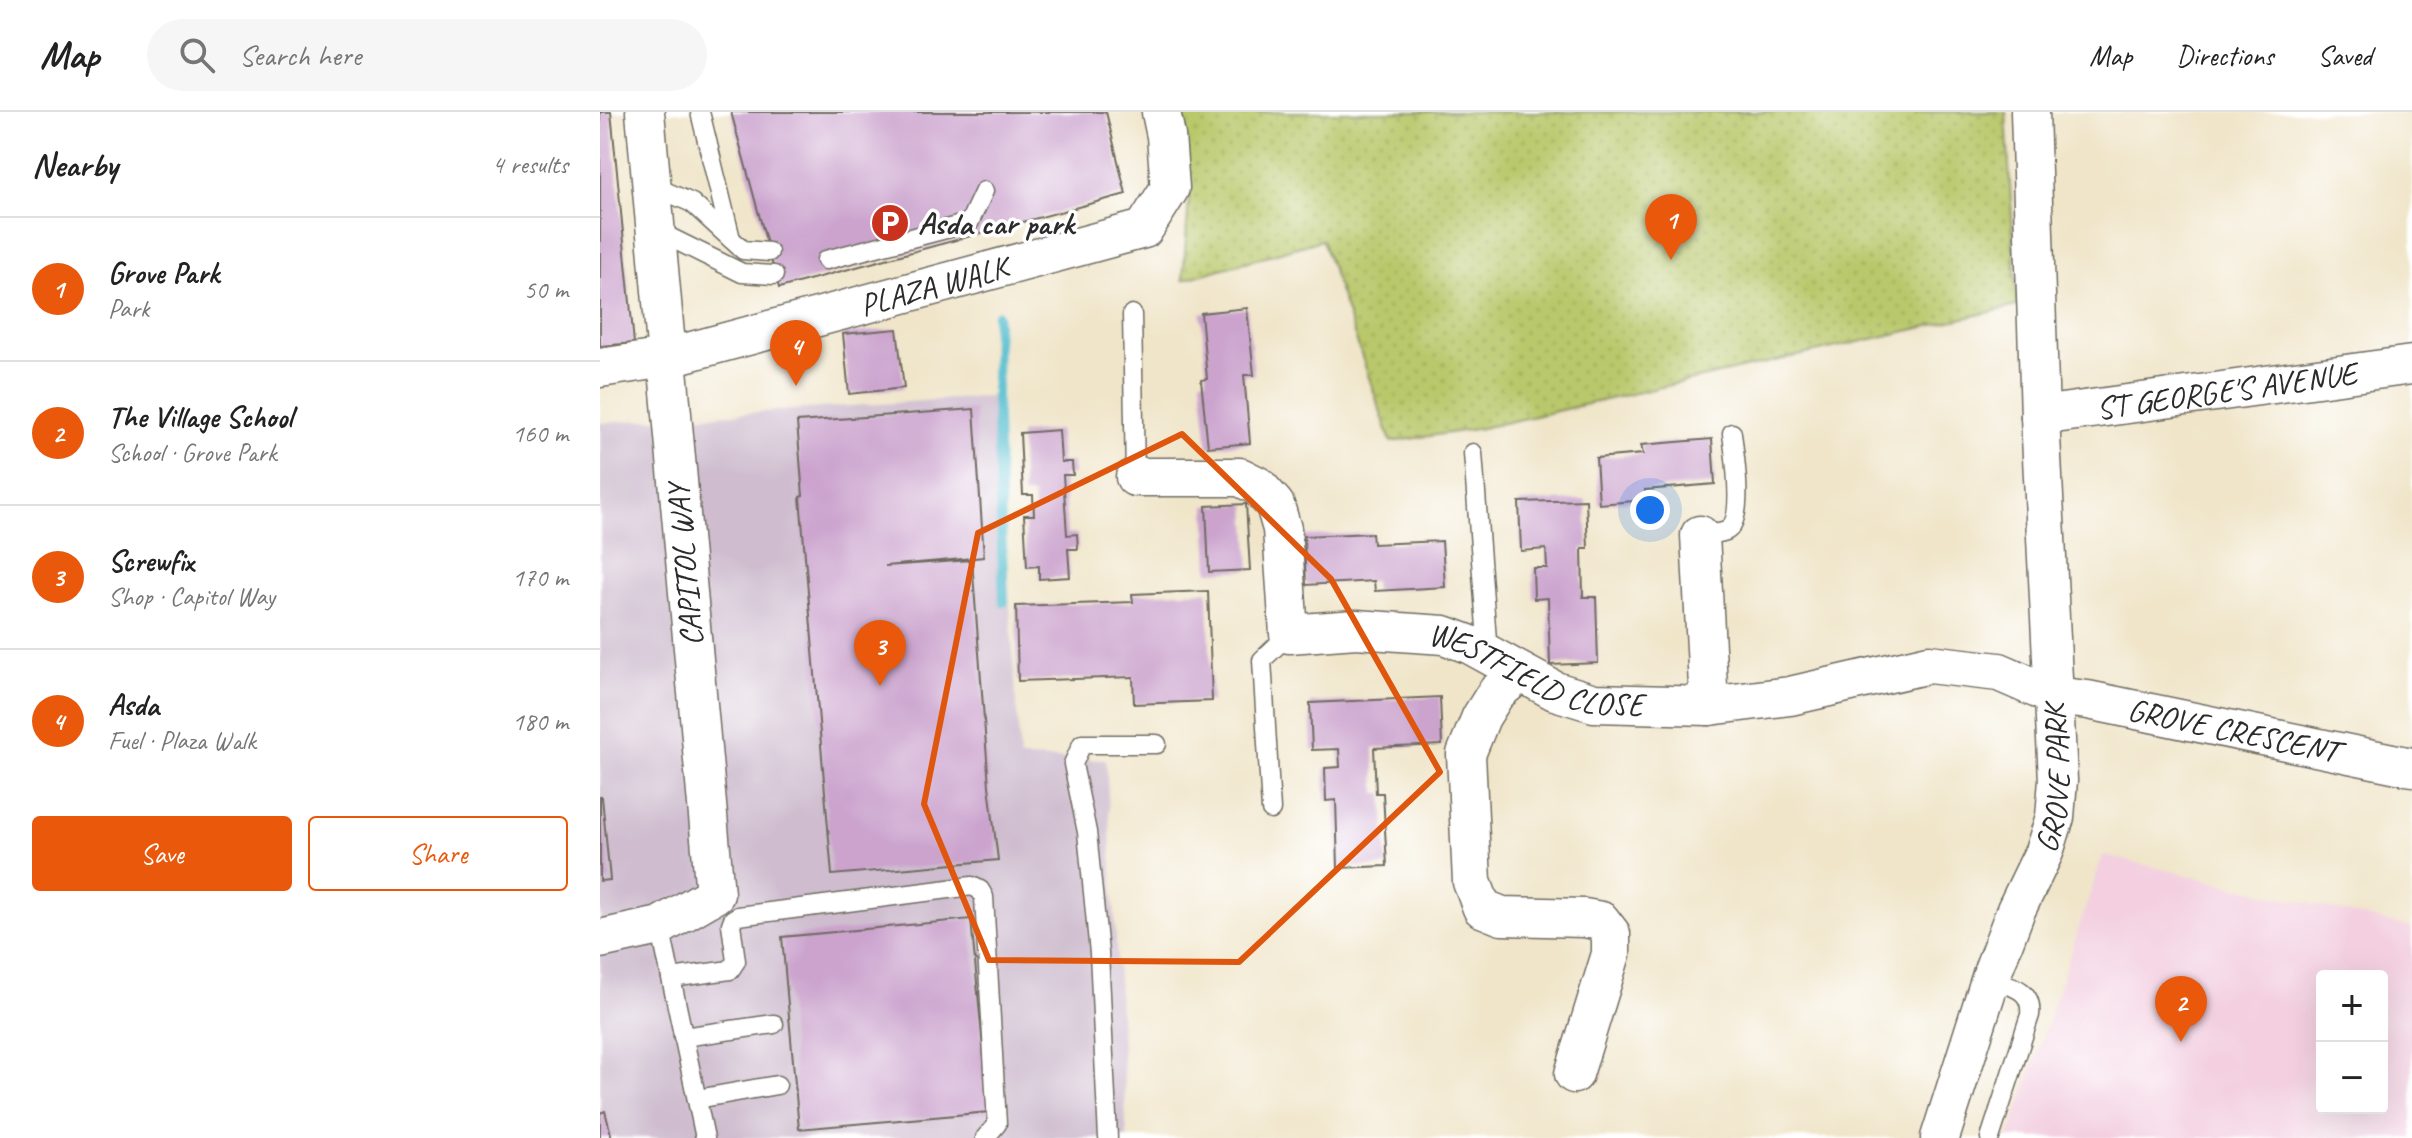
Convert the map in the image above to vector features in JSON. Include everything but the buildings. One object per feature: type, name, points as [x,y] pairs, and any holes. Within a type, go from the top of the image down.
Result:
[{"type":"street","name":"CAPITOL WAY","points":[[600,939],[660,926],[715,894],[645,112]]},
{"type":"street","name":"PLAZA WALK","points":[[600,368],[666,358],[1144,229],[1170,188],[1161,112]]},
{"type":"street","name":"GROVE PARK","points":[[1940,1138],[1990,979],[2016,910],[2044,852],[2055,817],[2058,780],[2040,416],[2030,112]]},
{"type":"street","name":"ST GEORGE'S AVENUE","points":[[2040,416],[2412,365]]},
{"type":"street","points":[[1135,477],[1240,477],[1258,486],[1275,505],[1282,529],[1289,634]]},
{"type":"street","points":[[1700,535],[1709,706]]},
{"type":"street","name":"WESTFIELD CLOSE","points":[[1289,634],[1356,629],[1444,635],[1555,691],[1594,703],[1709,706],[1790,696],[1929,664],[1999,672],[2054,696]]},
{"type":"street","points":[[1504,664],[1496,693],[1481,717],[1466,754],[1472,882],[1482,908],[1502,916],[1584,918],[1601,921],[1611,934],[1611,954],[1574,1074]]},
{"type":"street","name":"GROVE CRESCENT","points":[[2054,696],[2088,700],[2412,767]]},
{"type":"lane","points":[[700,112],[731,239]]},
{"type":"lane","points":[[651,185],[692,203],[743,250],[769,252]]},
{"type":"lane","points":[[826,260],[969,223],[984,191]]},
{"type":"lane","points":[[655,230],[742,273],[774,275]]},
{"type":"lane","points":[[1132,314],[1135,477]]},
{"type":"lane","points":[[1700,535],[1725,531],[1736,516],[1738,499],[1732,433]]},
{"type":"lane","points":[[1473,453],[1504,664]]},
{"type":"lane","points":[[1271,810],[1262,660],[1289,634]]},
{"type":"lane","points":[[1108,1138],[1099,953],[1087,832],[1073,764],[1082,744],[1157,744]]},
{"type":"lane","points":[[671,978],[730,970],[736,961],[731,924],[738,916],[972,886],[977,888],[984,897],[997,1124],[985,1138]]},
{"type":"lane","points":[[660,926],[705,1138]]},
{"type":"lane","points":[[1990,979],[2020,989],[2029,996],[2032,1004],[1990,1138]]},
{"type":"lane","points":[[683,1037],[774,1024]]},
{"type":"lane","points":[[697,1099],[777,1085]]},
{"type":"highlighted area","points":[[1182,434],[1331,579],[1440,772],[1239,962],[989,960],[924,804],[978,533]]},
{"type":"shaded area","points":[[996,396],[1020,758],[1106,760],[1127,1138],[600,1138],[600,423]]},
{"type":"shaded area","points":[[2103,855],[2412,928],[2412,1138],[2009,1138]]},
{"type":"green space","points":[[1180,112],[2006,112],[2017,306],[1482,428],[1391,442],[1322,240],[1183,280],[1189,197]]},
{"type":"waterway","points":[[997,315],[996,395],[1004,602]]},
{"type":"place","name":"Asda car park","points":[[890,223]]},
{"type":"place","name":"Grove Park","points":[[1671,260]]},
{"type":"place","name":"Asda","points":[[796,386]]},
{"type":"place","name":"Screwfix","points":[[880,686]]},
{"type":"place","name":"The Village School","points":[[2181,1042]]}]
